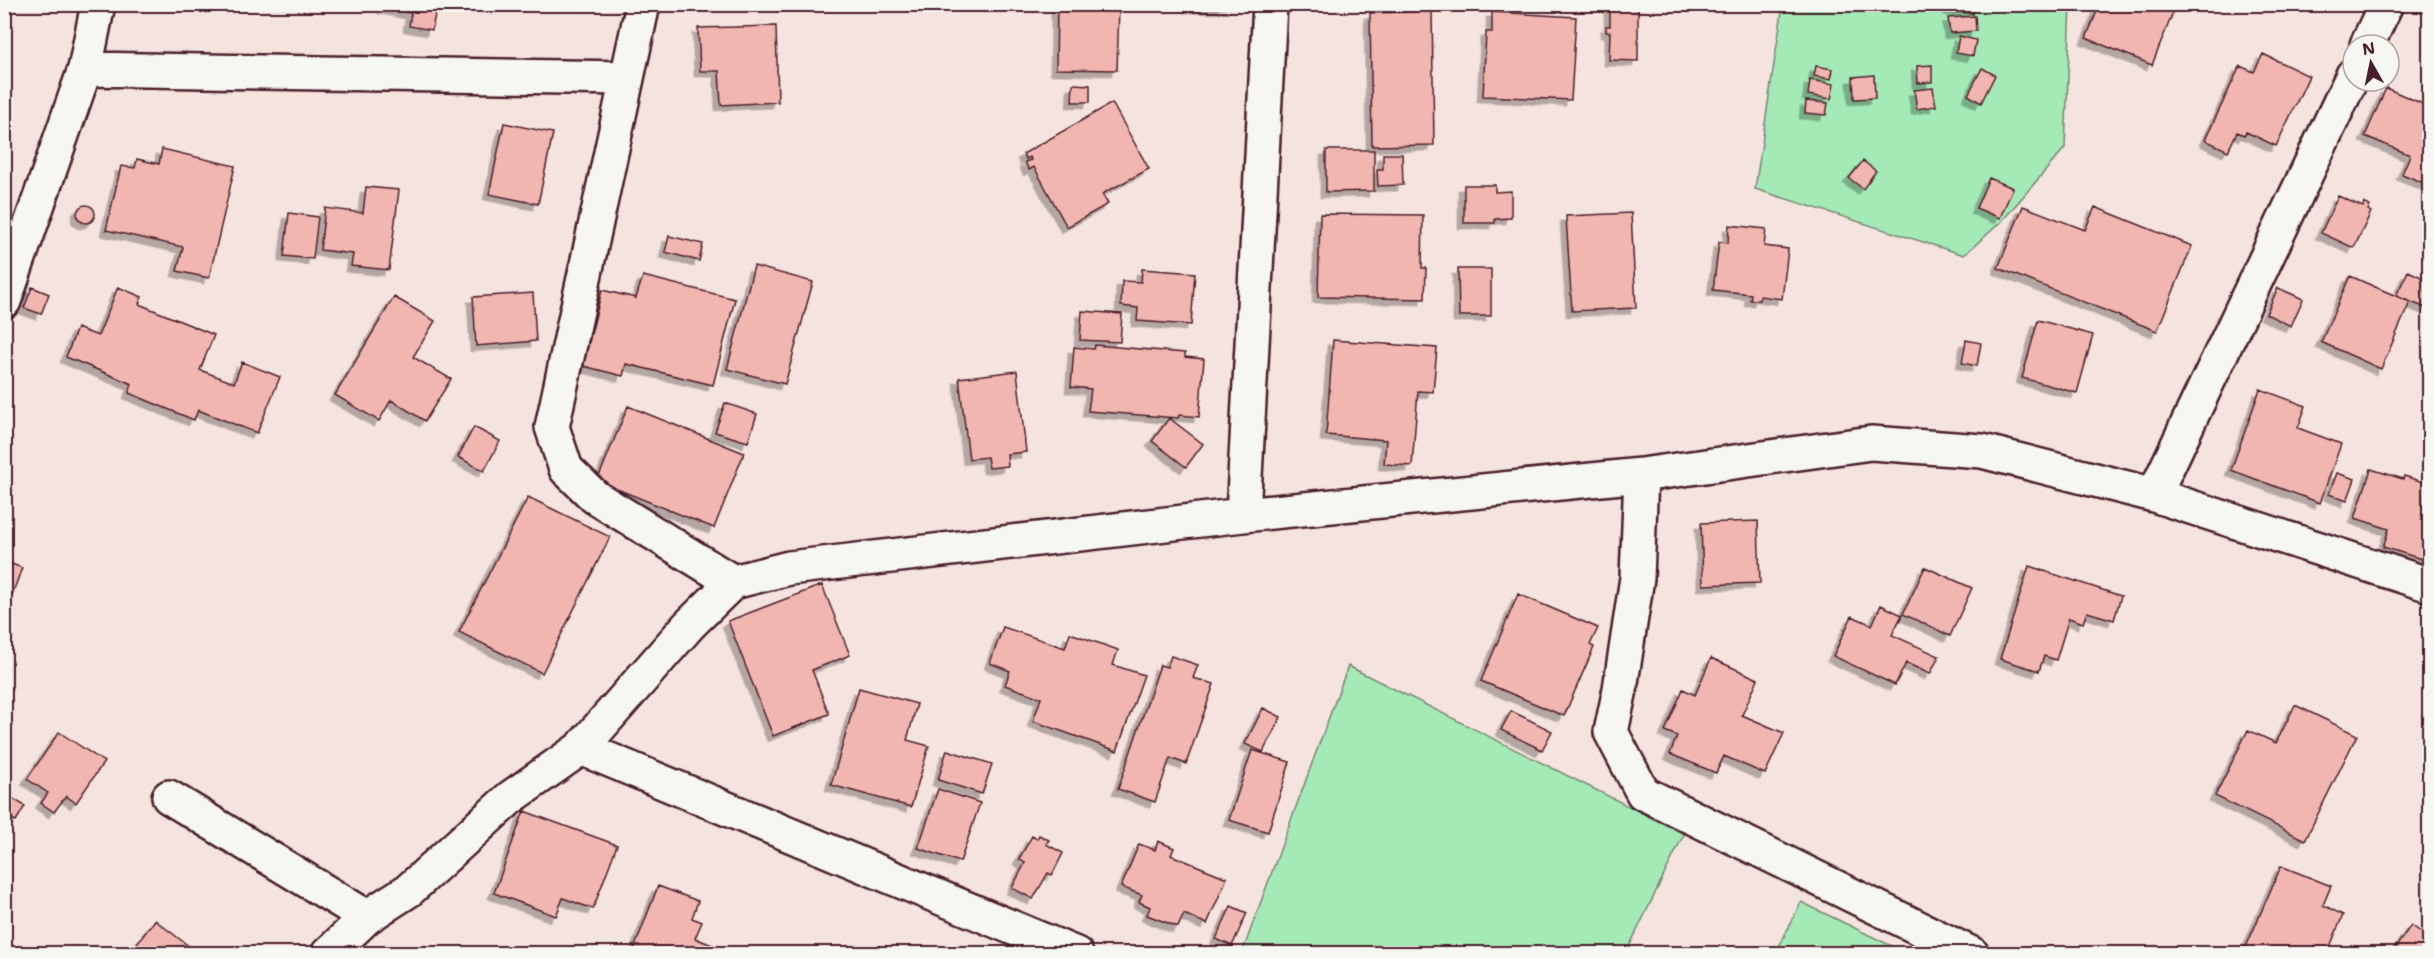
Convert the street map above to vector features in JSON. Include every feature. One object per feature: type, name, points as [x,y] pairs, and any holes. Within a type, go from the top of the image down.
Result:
[{"type":"street","points":[[4,301],[85,69],[98,4]]},
{"type":"street","points":[[643,4],[552,427],[566,469],[595,497],[733,582]]},
{"type":"street","points":[[1243,514],[1270,4]]},
{"type":"street","points":[[2373,33],[2386,4]]},
{"type":"street","points":[[85,69],[627,78]]},
{"type":"street","points":[[2154,495],[2344,93]]},
{"type":"street","points":[[328,954],[367,917],[409,890],[510,798],[581,748],[689,625],[733,582],[789,568],[1243,514],[1641,475],[1871,443],[1982,452],[2154,495],[2430,585]]},
{"type":"street","points":[[1641,475],[1637,578],[1611,732],[1643,793],[1972,954]]},
{"type":"street","points":[[581,748],[1076,954]]},
{"type":"street","points":[[169,797],[367,917]]},
{"type":"green space","points":[[1783,5],[2071,5],[2065,148],[2001,222],[1964,255],[1755,189]]},
{"type":"green space","points":[[1348,666],[1684,834],[1626,953],[1242,953]]},
{"type":"green space","points":[[1801,902],[1900,950],[1898,953],[1776,953]]},
{"type":"building","points":[[385,4],[437,4],[432,30],[409,26],[411,13],[384,8]]},
{"type":"building","points":[[1057,4],[1119,7],[1117,70],[1056,69]]},
{"type":"building","points":[[1190,4],[1224,4],[1224,8],[1190,7]]},
{"type":"building","points":[[1610,4],[1638,4],[1638,61],[1609,60],[1610,32],[1606,32],[1606,26],[1610,26]]},
{"type":"building","points":[[1950,4],[1975,4],[1973,14],[1949,9]]},
{"type":"building","points":[[2100,4],[2161,4],[2174,10],[2152,65],[2086,38]]},
{"type":"building","points":[[1432,11],[1434,145],[1372,146],[1370,13]]},
{"type":"building","points":[[1492,12],[1576,17],[1571,100],[1483,96],[1486,32],[1492,32]]},
{"type":"building","points":[[1975,16],[1976,31],[1950,33],[1948,18]]},
{"type":"building","points":[[776,26],[778,102],[721,105],[719,71],[700,71],[698,28]]},
{"type":"building","points":[[1959,36],[1976,40],[1973,56],[1956,53]]},
{"type":"building","points":[[2263,54],[2309,76],[2276,146],[2246,132],[2244,135],[2237,132],[2228,151],[2205,140],[2240,66],[2254,72]]},
{"type":"building","points":[[1932,65],[1932,82],[1918,83],[1917,66]]},
{"type":"building","points":[[1816,66],[1833,69],[1831,79],[1814,76]]},
{"type":"building","points":[[1982,68],[1995,75],[1981,103],[1968,95]]},
{"type":"building","points":[[1874,75],[1875,98],[1854,99],[1853,77]]},
{"type":"building","points":[[1810,80],[1834,84],[1831,99],[1808,95]]},
{"type":"building","points":[[1073,84],[1090,85],[1090,102],[1072,102]]},
{"type":"building","points":[[1933,88],[1936,106],[1917,109],[1914,90]]},
{"type":"building","points":[[2384,93],[2398,93],[2430,107],[2430,177],[2426,184],[2402,174],[2410,155],[2365,136]]},
{"type":"building","points":[[1806,101],[1828,103],[1826,115],[1805,113]]},
{"type":"building","points":[[1112,103],[1149,169],[1102,194],[1108,204],[1067,227],[1034,167],[1029,170],[1025,162],[1031,160],[1030,157],[1026,159],[1023,154]]},
{"type":"building","points":[[504,123],[553,133],[538,204],[489,194]]},
{"type":"building","points":[[162,149],[235,166],[209,278],[177,271],[183,247],[106,230],[121,166],[135,168],[137,159],[159,164]]},
{"type":"building","points":[[1326,150],[1374,150],[1374,191],[1326,192]]},
{"type":"building","points":[[1383,154],[1402,154],[1403,185],[1378,186],[1377,169],[1383,169]]},
{"type":"building","points":[[1863,161],[1876,171],[1863,189],[1849,178]]},
{"type":"building","points":[[1989,178],[2013,188],[2000,218],[1976,208]]},
{"type":"building","points":[[1464,185],[1495,185],[1495,192],[1511,191],[1511,218],[1495,219],[1495,223],[1464,223]]},
{"type":"building","points":[[366,187],[399,190],[389,270],[351,266],[353,254],[320,250],[325,208],[363,213]]},
{"type":"building","points":[[2338,196],[2363,207],[2364,203],[2370,206],[2368,210],[2371,212],[2354,248],[2321,233]]},
{"type":"building","points":[[86,205],[92,208],[95,214],[92,220],[86,223],[80,220],[77,214],[80,208]]},
{"type":"building","points":[[2023,206],[2085,230],[2095,207],[2192,246],[2157,331],[1998,268]]},
{"type":"building","points":[[289,213],[318,217],[313,259],[284,256]]},
{"type":"building","points":[[1631,213],[1636,308],[1572,311],[1566,216]]},
{"type":"building","points":[[1320,214],[1423,215],[1422,268],[1426,268],[1425,299],[1318,297]]},
{"type":"building","points":[[1729,225],[1766,229],[1764,246],[1788,249],[1782,299],[1760,296],[1759,300],[1750,300],[1751,294],[1713,290],[1719,242],[1728,243]]},
{"type":"building","points":[[669,236],[703,244],[699,261],[665,252]]},
{"type":"building","points":[[754,266],[813,282],[785,384],[727,369]]},
{"type":"building","points":[[1142,269],[1195,273],[1191,325],[1137,321],[1138,308],[1121,306],[1122,281],[1141,282]]},
{"type":"building","points":[[1458,269],[1491,269],[1491,316],[1459,316]]},
{"type":"building","points":[[2408,271],[2430,281],[2430,301],[2426,308],[2396,296]]},
{"type":"building","points":[[643,276],[735,299],[713,385],[626,364],[623,376],[583,366],[602,290],[636,298]]},
{"type":"building","points":[[2350,276],[2410,302],[2381,369],[2321,342]]},
{"type":"building","points":[[32,287],[49,294],[41,314],[24,308]]},
{"type":"building","points":[[118,287],[142,297],[139,304],[214,335],[200,370],[234,383],[242,362],[280,377],[257,433],[198,410],[194,420],[129,393],[132,384],[66,357],[77,328],[98,336]]},
{"type":"building","points":[[2278,288],[2303,299],[2291,326],[2266,314]]},
{"type":"building","points":[[533,293],[536,341],[476,346],[473,297]]},
{"type":"building","points":[[394,297],[435,321],[413,357],[451,379],[425,421],[391,400],[379,421],[335,395]]},
{"type":"building","points":[[1082,311],[1122,314],[1120,342],[1080,340]]},
{"type":"building","points":[[2038,320],[2093,335],[2077,393],[2022,378]]},
{"type":"building","points":[[1333,340],[1437,348],[1433,392],[1418,391],[1412,466],[1384,464],[1386,440],[1326,435]]},
{"type":"building","points":[[1966,340],[1981,343],[1977,366],[1962,363]]},
{"type":"building","points":[[1095,345],[1185,353],[1185,357],[1204,359],[1199,417],[1179,415],[1178,418],[1088,411],[1091,389],[1071,387],[1074,347],[1094,349]]},
{"type":"building","points":[[1017,371],[1026,452],[1007,454],[1008,466],[989,468],[987,457],[969,459],[959,378]]},
{"type":"building","points":[[2260,389],[2306,406],[2298,428],[2341,444],[2320,503],[2231,470]]},
{"type":"building","points":[[725,403],[757,414],[748,442],[715,432]]},
{"type":"building","points":[[628,406],[744,453],[714,528],[597,481]]},
{"type":"building","points":[[1169,418],[1203,444],[1186,467],[1152,441]]},
{"type":"building","points":[[474,427],[500,441],[484,471],[458,457]]},
{"type":"building","points":[[2371,469],[2403,479],[2404,476],[2430,484],[2430,566],[2426,565],[2428,561],[2383,547],[2389,529],[2355,518]]},
{"type":"building","points":[[2337,473],[2355,479],[2347,501],[2329,494]]},
{"type":"building","points":[[528,497],[610,537],[542,673],[459,632]]},
{"type":"building","points":[[1758,521],[1760,583],[1703,585],[1701,523]]},
{"type":"building","points":[[4,561],[22,568],[4,616]]},
{"type":"building","points":[[2029,566],[2121,596],[2114,620],[2087,612],[2083,623],[2069,618],[2056,660],[2044,656],[2039,671],[2000,659]]},
{"type":"building","points":[[1925,567],[1972,588],[1950,636],[1903,614]]},
{"type":"building","points":[[822,585],[850,655],[812,670],[829,714],[773,736],[728,621]]},
{"type":"building","points":[[1518,594],[1598,628],[1590,645],[1594,647],[1564,716],[1481,681]]},
{"type":"building","points":[[1881,605],[1902,615],[1892,635],[1939,656],[1930,674],[1906,663],[1895,685],[1833,656],[1852,616],[1872,625]]},
{"type":"building","points":[[1003,627],[1065,648],[1070,633],[1118,650],[1113,665],[1144,675],[1117,751],[1033,721],[1041,698],[1005,685],[1010,671],[990,663]]},
{"type":"building","points":[[1171,656],[1198,665],[1193,678],[1214,684],[1186,764],[1170,758],[1155,802],[1118,789],[1160,665],[1167,667]]},
{"type":"building","points":[[1711,658],[1758,679],[1742,715],[1784,733],[1765,774],[1724,756],[1716,773],[1670,754],[1677,736],[1665,731],[1683,689],[1695,695]]},
{"type":"building","points":[[859,688],[917,704],[907,740],[929,746],[911,807],[831,785]]},
{"type":"building","points":[[2295,705],[2357,735],[2305,840],[2215,796],[2248,730],[2276,743]]},
{"type":"building","points":[[1263,708],[1281,717],[1263,752],[1245,744]]},
{"type":"building","points":[[1511,711],[1552,731],[1542,750],[1501,730]]},
{"type":"building","points":[[59,732],[104,762],[76,803],[66,796],[54,812],[41,803],[48,793],[27,779]]},
{"type":"building","points":[[947,750],[992,764],[982,794],[938,780]]},
{"type":"building","points":[[1252,750],[1290,762],[1268,832],[1229,820]]},
{"type":"building","points":[[938,789],[980,803],[960,862],[918,848]]},
{"type":"building","points":[[7,795],[25,806],[16,821],[4,815],[4,799]]},
{"type":"building","points":[[524,811],[617,845],[593,909],[563,898],[556,916],[494,893]]},
{"type":"building","points":[[1039,835],[1049,840],[1046,844],[1063,853],[1052,875],[1048,873],[1033,899],[1012,888],[1025,863],[1019,859],[1032,836],[1037,839]]},
{"type":"building","points":[[1158,841],[1174,848],[1171,855],[1227,878],[1207,924],[1184,914],[1178,927],[1147,915],[1150,907],[1139,902],[1142,895],[1121,887],[1139,844],[1155,850]]},
{"type":"building","points":[[2281,866],[2331,886],[2323,905],[2343,915],[2327,954],[2243,954]]},
{"type":"building","points":[[658,886],[698,901],[692,918],[702,922],[695,938],[734,954],[632,954]]},
{"type":"building","points":[[1231,906],[1247,913],[1232,946],[1216,939]]},
{"type":"building","points":[[155,920],[199,954],[129,954]]},
{"type":"building","points":[[2411,925],[2430,939],[2430,954],[2391,954]]}]
